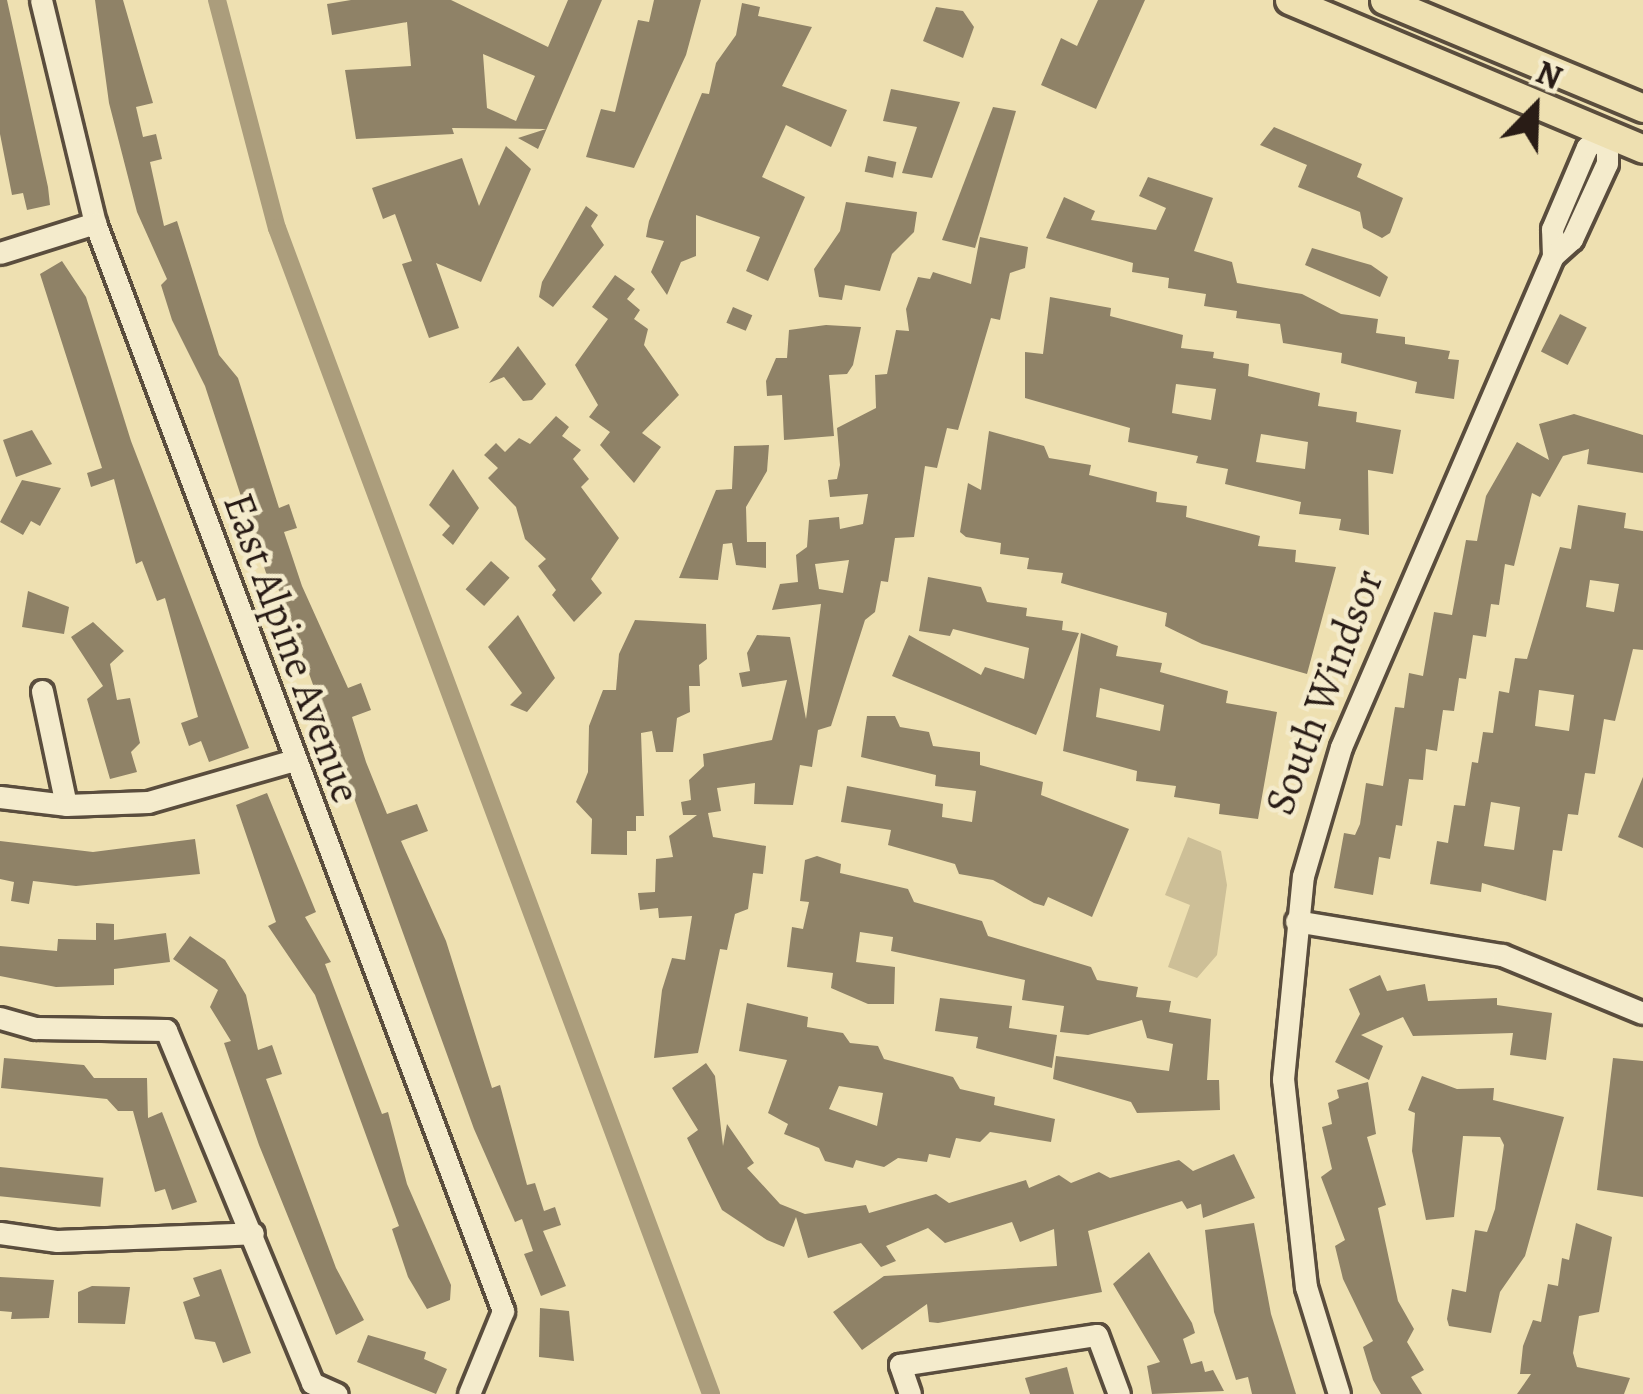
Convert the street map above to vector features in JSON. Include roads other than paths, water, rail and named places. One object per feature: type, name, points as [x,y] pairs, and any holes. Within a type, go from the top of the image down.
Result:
[{"type":"main road","points":[[1289,0],[1643,149]]},
{"type":"main road","points":[[1384,0],[1633,104]]},
{"type":"main road","name":"South Windsor","points":[[1607,134],[1633,104]]},
{"type":"street","name":"East Alpine Avenue","points":[[41,0],[95,223],[291,761],[503,1311],[469,1394]]},
{"type":"street","name":"South Windsor","points":[[1340,1394],[1306,1287],[1291,1187],[1283,1079],[1296,922],[1333,766],[1552,256],[1572,239],[1606,164],[1607,134]]},
{"type":"street","points":[[0,253],[95,223]]},
{"type":"street","points":[[42,691],[65,805]]},
{"type":"street","points":[[0,796],[65,805],[148,802],[291,761]]},
{"type":"street","points":[[1296,922],[1502,955],[1643,1013]]},
{"type":"street","points":[[0,1018],[36,1028],[166,1030],[312,1383],[337,1394]]},
{"type":"street","points":[[0,1233],[57,1241],[253,1233]]},
{"type":"street","points":[[910,1394],[900,1365],[1097,1335],[1119,1394]]},
{"type":"waterway","points":[[217,0],[277,228],[711,1394]]}]
